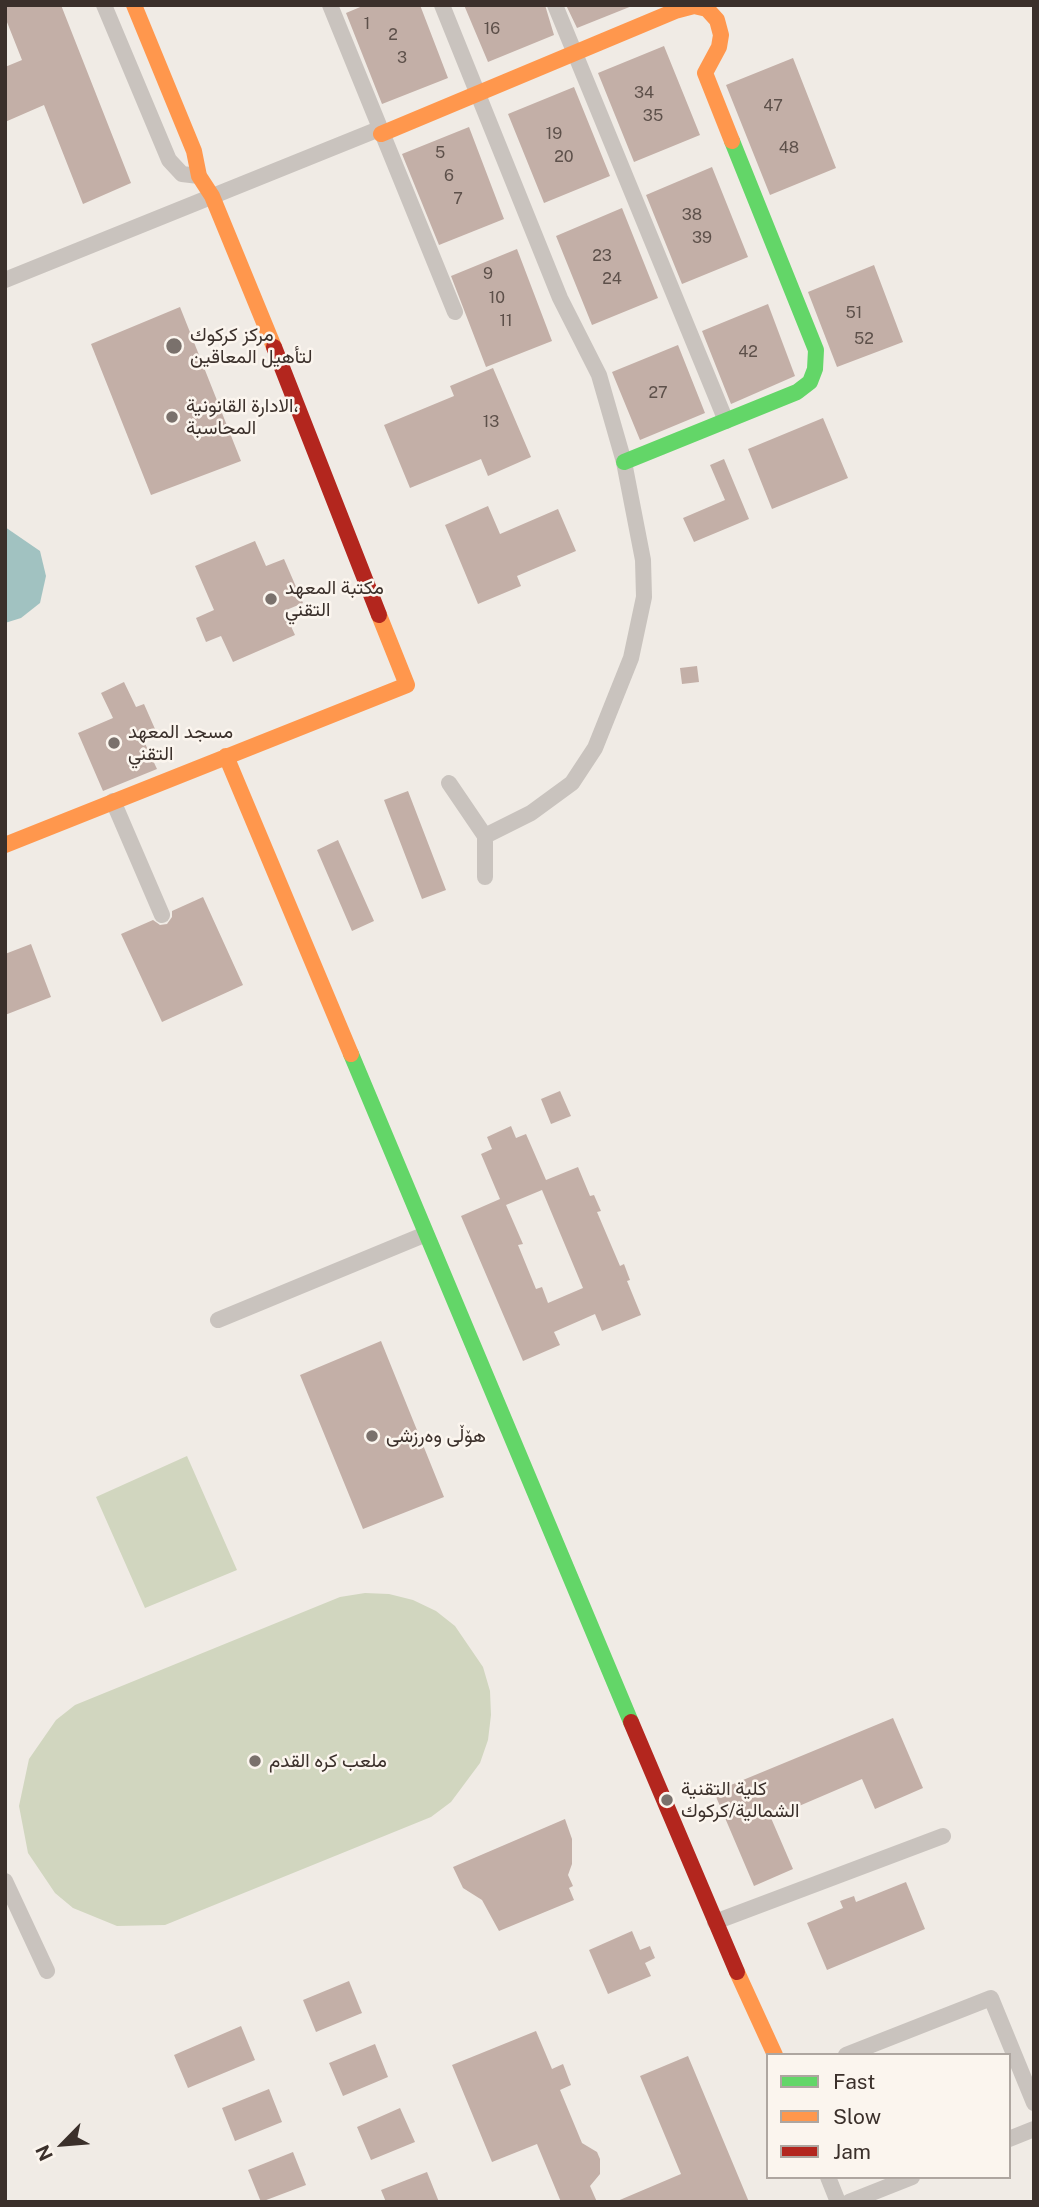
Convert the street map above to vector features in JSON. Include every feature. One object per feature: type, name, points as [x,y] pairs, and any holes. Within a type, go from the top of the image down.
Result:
[{"type":"street","points":[[104,5],[169,160],[182,174],[199,176]]},
{"type":"street","points":[[6,844],[407,685],[212,197],[199,176],[194,151],[134,5]]},
{"type":"street","points":[[330,5],[455,312]]},
{"type":"street","points":[[442,5],[560,298],[598,375],[624,462],[643,560],[644,597],[631,658],[595,748],[572,783],[531,813],[485,836]]},
{"type":"street","points":[[555,5],[726,421]]},
{"type":"street","points":[[5,280],[694,6],[707,9],[717,20],[721,35],[719,47],[705,73],[708,84],[816,350],[815,369],[810,382],[797,392],[624,462]]},
{"type":"street","points":[[226,756],[715,1922],[774,2053]]},
{"type":"street","points":[[449,783],[485,836],[485,877]]},
{"type":"street","points":[[113,802],[162,915]]},
{"type":"street","points":[[218,1320],[426,1234]]},
{"type":"street","points":[[715,1922],[943,1836]]},
{"type":"street","points":[[5,1881],[47,1971]]},
{"type":"street","points":[[851,2053],[991,1998],[1034,2102]]},
{"type":"street","points":[[1011,2138],[1034,2129]]},
{"type":"street","points":[[829,2179],[838,2202]]},
{"type":"street","points":[[849,2202],[907,2179]]},
{"type":"green space","points":[[187,1456],[237,1570],[145,1608],[96,1497]]},
{"type":"green space","name":"ملعب كره القدم","points":[[365,1593],[389,1594],[413,1600],[436,1611],[455,1626],[483,1667],[490,1691],[488,1740],[480,1763],[451,1802],[431,1817],[165,1925],[117,1926],[73,1908],[55,1893],[28,1853],[19,1806],[29,1759],[56,1720],[75,1705],[340,1597]]},
{"type":"water","points":[[5,527],[40,551],[46,576],[40,603],[21,618],[5,623]]},
{"type":"building","points":[[5,5],[61,5],[131,183],[83,204],[44,105],[5,122],[5,67],[22,60],[5,17]]},
{"type":"building","points":[[365,5],[420,5],[448,78],[382,104],[346,13]]},
{"type":"building","points":[[464,5],[545,5],[554,35],[488,62]]},
{"type":"building","points":[[566,5],[632,5],[632,6],[577,28]]},
{"type":"building","points":[[664,46],[700,135],[634,162],[598,73]]},
{"type":"building","points":[[793,58],[836,168],[770,195],[726,85]]},
{"type":"building","points":[[574,87],[610,176],[544,203],[508,114]]},
{"type":"building","points":[[469,127],[504,219],[439,245],[402,154]]},
{"type":"building","points":[[712,167],[748,257],[682,284],[646,195]]},
{"type":"building","points":[[622,208],[658,298],[592,325],[556,236]]},
{"type":"building","points":[[517,249],[552,341],[486,367],[451,276]]},
{"type":"building","points":[[874,265],[903,342],[837,367],[808,292]]},
{"type":"building","points":[[768,304],[795,376],[731,404],[702,331]]},
{"type":"building","name":"الادارة القانونية، المحاسبة","points":[[180,307],[241,461],[151,495],[91,344]]},
{"type":"building","points":[[678,345],[705,413],[640,440],[612,372]]},
{"type":"building","points":[[493,368],[531,457],[488,476],[481,459],[410,488],[384,425],[454,396],[450,386]]},
{"type":"building","points":[[823,418],[848,478],[772,509],[748,449]]},
{"type":"building","points":[[724,459],[749,519],[694,542],[683,518],[725,500],[710,465]]},
{"type":"building","points":[[488,506],[500,534],[558,509],[576,551],[517,576],[521,586],[478,604],[445,525]]},
{"type":"building","name":"مكتبة المعهد التقني","points":[[255,541],[266,566],[284,559],[303,603],[284,611],[295,635],[233,662],[221,636],[206,642],[196,618],[214,610],[195,566]]},
{"type":"building","points":[[697,666],[699,682],[682,684],[680,668]]},
{"type":"building","name":"مسجد المعهد التقني","points":[[124,682],[136,707],[144,704],[155,729],[141,735],[157,769],[103,791],[78,733],[113,718],[101,693]]},
{"type":"building","points":[[408,791],[446,890],[422,899],[384,800]]},
{"type":"building","points":[[338,840],[374,921],[352,931],[317,850]]},
{"type":"building","points":[[203,897],[243,985],[162,1022],[121,934],[153,920],[160,925],[167,924],[172,917],[172,911]]},
{"type":"building","points":[[31,944],[51,997],[5,1015],[5,954]]},
{"type":"building","points":[[560,1091],[571,1116],[551,1124],[541,1099]]},
{"type":"building","points":[[511,1126],[516,1138],[526,1134],[546,1180],[578,1167],[590,1196],[594,1195],[601,1211],[597,1212],[620,1266],[624,1264],[630,1280],[627,1281],[641,1315],[602,1331],[595,1314],[554,1332],[560,1345],[523,1361],[461,1216],[500,1199],[481,1154],[492,1149],[487,1137]],"holes":[[[542,1190],[583,1288],[548,1303],[542,1287],[536,1289],[518,1245],[523,1244],[506,1205]]]},
{"type":"building","name":"هۆڵی وەرزشی","points":[[381,1341],[444,1497],[363,1529],[300,1375]]},
{"type":"building","points":[[893,1718],[923,1788],[875,1809],[862,1779],[771,1818],[793,1869],[754,1886],[714,1792]]},
{"type":"building","points":[[565,1819],[572,1839],[572,1864],[568,1875],[573,1886],[569,1888],[574,1900],[499,1931],[482,1900],[463,1888],[453,1867]]},
{"type":"building","points":[[906,1882],[925,1929],[827,1970],[807,1923],[843,1908],[840,1901],[854,1896],[856,1902]]},
{"type":"building","points":[[632,1931],[640,1950],[650,1946],[655,1958],[645,1963],[651,1976],[608,1994],[589,1950]]},
{"type":"building","points":[[349,1981],[362,2013],[316,2032],[303,2000]]},
{"type":"building","points":[[241,2026],[255,2060],[188,2088],[174,2055]]},
{"type":"building","points":[[536,2031],[552,2069],[563,2064],[571,2085],[560,2090],[582,2143],[597,2152],[600,2159],[600,2174],[590,2186],[597,2202],[561,2202],[537,2144],[492,2162],[452,2065]]},
{"type":"building","points":[[375,2044],[388,2077],[343,2096],[329,2063]]},
{"type":"building","points":[[688,2056],[749,2202],[615,2202],[681,2174],[640,2076]]},
{"type":"building","points":[[269,2089],[282,2122],[235,2141],[222,2108]]},
{"type":"building","points":[[400,2108],[415,2142],[371,2160],[357,2127]]},
{"type":"building","points":[[293,2152],[306,2185],[261,2202],[248,2170]]},
{"type":"building","points":[[427,2172],[439,2202],[386,2202],[381,2190]]},
{"type":"traffic: fast","points":[[624,462],[797,392],[810,382],[815,369],[816,350],[732,141]]},
{"type":"traffic: fast","points":[[351,1054],[631,1722]]},
{"type":"traffic: slow","points":[[134,5],[194,151],[199,176],[212,196],[274,347]]},
{"type":"traffic: slow","points":[[381,134],[675,11],[694,6],[707,9],[717,20],[721,35],[719,47],[705,73],[732,141]]},
{"type":"traffic: slow","points":[[5,845],[407,685],[379,615]]},
{"type":"traffic: slow","points":[[226,756],[351,1054]]},
{"type":"traffic: slow","points":[[737,1972],[774,2053]]},
{"type":"traffic: jam","points":[[274,347],[379,615]]},
{"type":"traffic: jam","points":[[631,1722],[737,1972]]},
{"type":"place","name":"مركز كركوك لتأهيل المعاقين","points":[[174,346]]},
{"type":"place","name":"الادارة القانونية، المحاسبة","points":[[172,417]]},
{"type":"place","name":"مكتبة المعهد التقني","points":[[271,599]]},
{"type":"place","name":"مسجد المعهد التقني","points":[[114,743]]},
{"type":"place","name":"هۆڵی وەرزشی","points":[[372,1436]]},
{"type":"place","name":"ملعب كره القدم","points":[[255,1761]]},
{"type":"place","name":"كلية التقنية الشمالية/كركوك","points":[[667,1800]]}]
